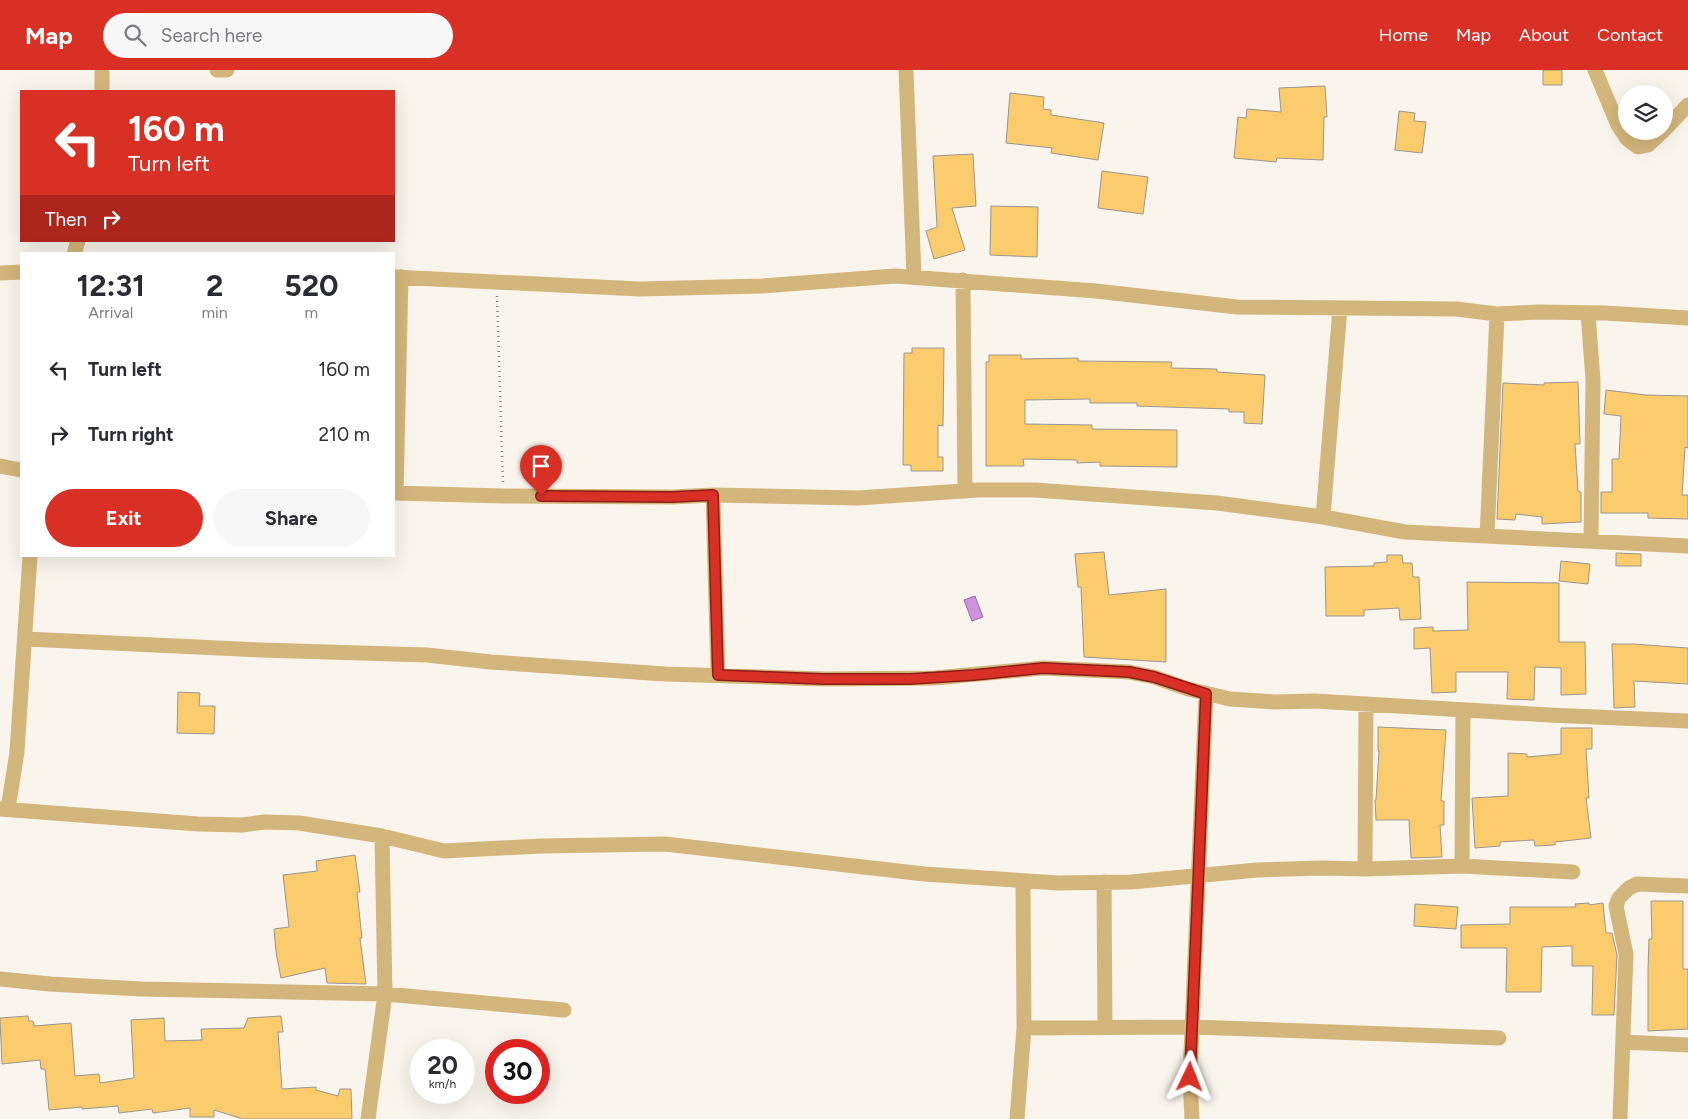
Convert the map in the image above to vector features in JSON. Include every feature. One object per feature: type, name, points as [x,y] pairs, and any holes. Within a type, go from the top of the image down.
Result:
[{"type":"street","points":[[102,70],[102,90]]},
{"type":"street","points":[[217,70],[227,70]]},
{"type":"street","points":[[906,70],[914,276]]},
{"type":"street","points":[[1595,70],[1618,125]]},
{"type":"street","points":[[1673,121],[1688,105]]},
{"type":"street","points":[[1628,140],[1638,147],[1648,145],[1653,140]]},
{"type":"street","points":[[0,273],[20,272]]},
{"type":"street","points":[[1688,318],[1588,313],[1539,312],[1497,314],[1456,309],[1237,307],[1096,291],[914,276],[744,287],[640,289],[397,277],[395,493],[503,496],[672,497],[713,495],[857,498],[964,491],[1036,490],[1149,497],[1217,504],[1324,517],[1405,532],[1688,546]]},
{"type":"street","points":[[963,280],[964,491]]},
{"type":"street","points":[[1324,517],[1340,308]]},
{"type":"street","points":[[1588,313],[1593,380],[1590,541]]},
{"type":"street","points":[[1487,536],[1497,314]]},
{"type":"street","points":[[0,466],[20,470]]},
{"type":"street","points":[[713,495],[718,675]]},
{"type":"street","points":[[30,557],[17,752],[4,809],[198,824],[299,823],[382,836],[444,851],[541,846],[664,844],[924,874],[1058,883],[1131,882],[1197,874],[1313,868],[1365,870],[1462,866],[1573,872]]},
{"type":"street","points":[[26,639],[261,650],[427,655],[490,662],[665,674],[824,679],[910,679],[1043,668],[1129,672],[1154,677],[1206,694],[1230,699],[1275,702],[1315,701],[1688,721]]},
{"type":"street","points":[[1192,1119],[1190,1077],[1206,694]]},
{"type":"street","points":[[1365,870],[1366,704]]},
{"type":"street","points":[[1462,866],[1463,710]]},
{"type":"street","points":[[368,1119],[385,994],[382,836]]},
{"type":"street","points":[[1018,1119],[1024,1028],[1023,880]]},
{"type":"street","points":[[1104,882],[1105,1028]]},
{"type":"street","points":[[1620,1119],[1626,954],[1616,906],[1619,898],[1629,888],[1637,884],[1688,886]]},
{"type":"street","points":[[0,979],[141,989],[385,994],[564,1010]]},
{"type":"street","points":[[1024,1028],[1192,1027],[1499,1038]]},
{"type":"street","points":[[1623,1042],[1688,1045]]},
{"type":"path","points":[[497,282],[503,496]]},
{"type":"shaded area","points":[[975,596],[983,617],[972,621],[964,600]]},
{"type":"building","points":[[1543,70],[1562,70],[1562,85],[1543,85]]},
{"type":"building","points":[[1325,86],[1327,117],[1324,117],[1323,160],[1277,158],[1276,162],[1234,158],[1238,117],[1246,118],[1247,109],[1281,112],[1279,88]]},
{"type":"building","points":[[1010,93],[1044,97],[1043,109],[1051,110],[1051,115],[1104,123],[1098,160],[1051,153],[1052,148],[1006,143]]},
{"type":"building","points":[[1399,111],[1415,113],[1414,121],[1426,122],[1422,153],[1395,150]]},
{"type":"building","points":[[973,154],[976,206],[952,208],[965,250],[934,259],[926,231],[937,227],[933,156]]},
{"type":"building","points":[[1102,171],[1148,177],[1143,214],[1098,208]]},
{"type":"building","points":[[991,206],[1038,207],[1037,257],[990,255]]},
{"type":"building","points":[[912,348],[944,348],[943,426],[938,425],[938,457],[943,457],[943,471],[911,471],[911,465],[903,465],[904,353],[912,353]]},
{"type":"building","points":[[989,355],[1021,355],[1021,359],[1078,358],[1078,361],[1172,362],[1171,368],[1217,369],[1217,372],[1265,375],[1262,424],[1244,423],[1244,412],[1229,412],[1229,409],[1137,406],[1137,403],[1090,403],[1090,399],[1025,400],[1025,424],[1092,425],[1092,429],[1177,430],[1177,467],[1100,466],[1100,462],[1077,463],[1077,460],[1023,459],[1024,466],[986,466],[986,362],[989,362]]},
{"type":"building","points":[[1578,382],[1580,444],[1575,444],[1578,491],[1581,492],[1581,522],[1542,524],[1542,517],[1516,514],[1515,520],[1497,519],[1503,383],[1544,385],[1544,383]]},
{"type":"building","points":[[1606,390],[1646,395],[1688,396],[1688,448],[1685,447],[1682,495],[1688,495],[1688,519],[1648,518],[1648,513],[1601,513],[1601,492],[1612,492],[1612,459],[1619,459],[1621,416],[1604,414]]},
{"type":"building","points":[[1104,552],[1109,595],[1166,589],[1166,662],[1084,657],[1081,587],[1078,587],[1075,554]]},
{"type":"building","points":[[1616,553],[1641,554],[1641,566],[1616,566]]},
{"type":"building","points":[[1387,555],[1402,555],[1403,563],[1412,563],[1413,577],[1419,577],[1421,619],[1400,620],[1399,608],[1364,610],[1364,616],[1326,616],[1325,567],[1374,566],[1374,563],[1387,562]]},
{"type":"building","points":[[1561,561],[1590,564],[1588,584],[1559,581]]},
{"type":"building","points":[[1467,582],[1559,583],[1559,642],[1585,642],[1586,694],[1561,695],[1561,668],[1535,667],[1534,700],[1507,699],[1508,672],[1456,672],[1456,692],[1432,693],[1430,648],[1414,649],[1414,628],[1433,627],[1433,631],[1468,630]]},
{"type":"building","points":[[1612,644],[1688,648],[1688,684],[1634,681],[1635,707],[1614,708]]},
{"type":"building","points":[[178,692],[200,693],[199,706],[215,706],[214,734],[177,733]]},
{"type":"building","points":[[1378,727],[1446,730],[1441,801],[1444,801],[1444,825],[1440,825],[1442,857],[1411,858],[1409,820],[1376,820],[1375,800],[1379,751]]},
{"type":"building","points":[[1561,728],[1592,728],[1592,749],[1586,749],[1589,798],[1586,798],[1591,838],[1555,842],[1555,845],[1535,846],[1534,840],[1500,842],[1500,846],[1475,848],[1472,798],[1508,796],[1508,753],[1527,754],[1527,757],[1561,754]]},
{"type":"building","points":[[355,855],[360,892],[357,892],[362,938],[360,938],[366,984],[327,983],[325,968],[281,978],[274,929],[289,927],[283,875],[317,871],[316,861]]},
{"type":"building","points":[[1651,901],[1683,901],[1683,969],[1688,969],[1688,1029],[1648,1031],[1649,939],[1652,939]]},
{"type":"building","points":[[1589,903],[1589,905],[1603,903],[1606,933],[1612,933],[1617,955],[1614,1015],[1592,1015],[1593,966],[1572,966],[1572,946],[1542,947],[1541,992],[1506,992],[1507,948],[1461,948],[1461,925],[1510,924],[1510,907],[1576,907],[1575,904]]},
{"type":"building","points":[[1415,904],[1458,907],[1456,929],[1414,926]]},
{"type":"building","points":[[28,1016],[29,1021],[33,1021],[34,1026],[71,1023],[75,1076],[99,1074],[100,1083],[134,1078],[131,1020],[164,1018],[165,1041],[202,1040],[201,1029],[244,1028],[248,1018],[281,1016],[283,1032],[278,1032],[282,1089],[316,1087],[316,1090],[338,1096],[340,1089],[351,1089],[352,1119],[243,1119],[214,1110],[214,1117],[190,1117],[190,1108],[153,1113],[152,1109],[119,1113],[118,1106],[49,1110],[45,1069],[41,1069],[40,1060],[2,1064],[0,1018]]},
{"type":"route","points":[[541,496],[672,497],[713,495],[718,675],[824,679],[910,679],[1043,668],[1129,672],[1154,677],[1206,694],[1190,1077]]}]
